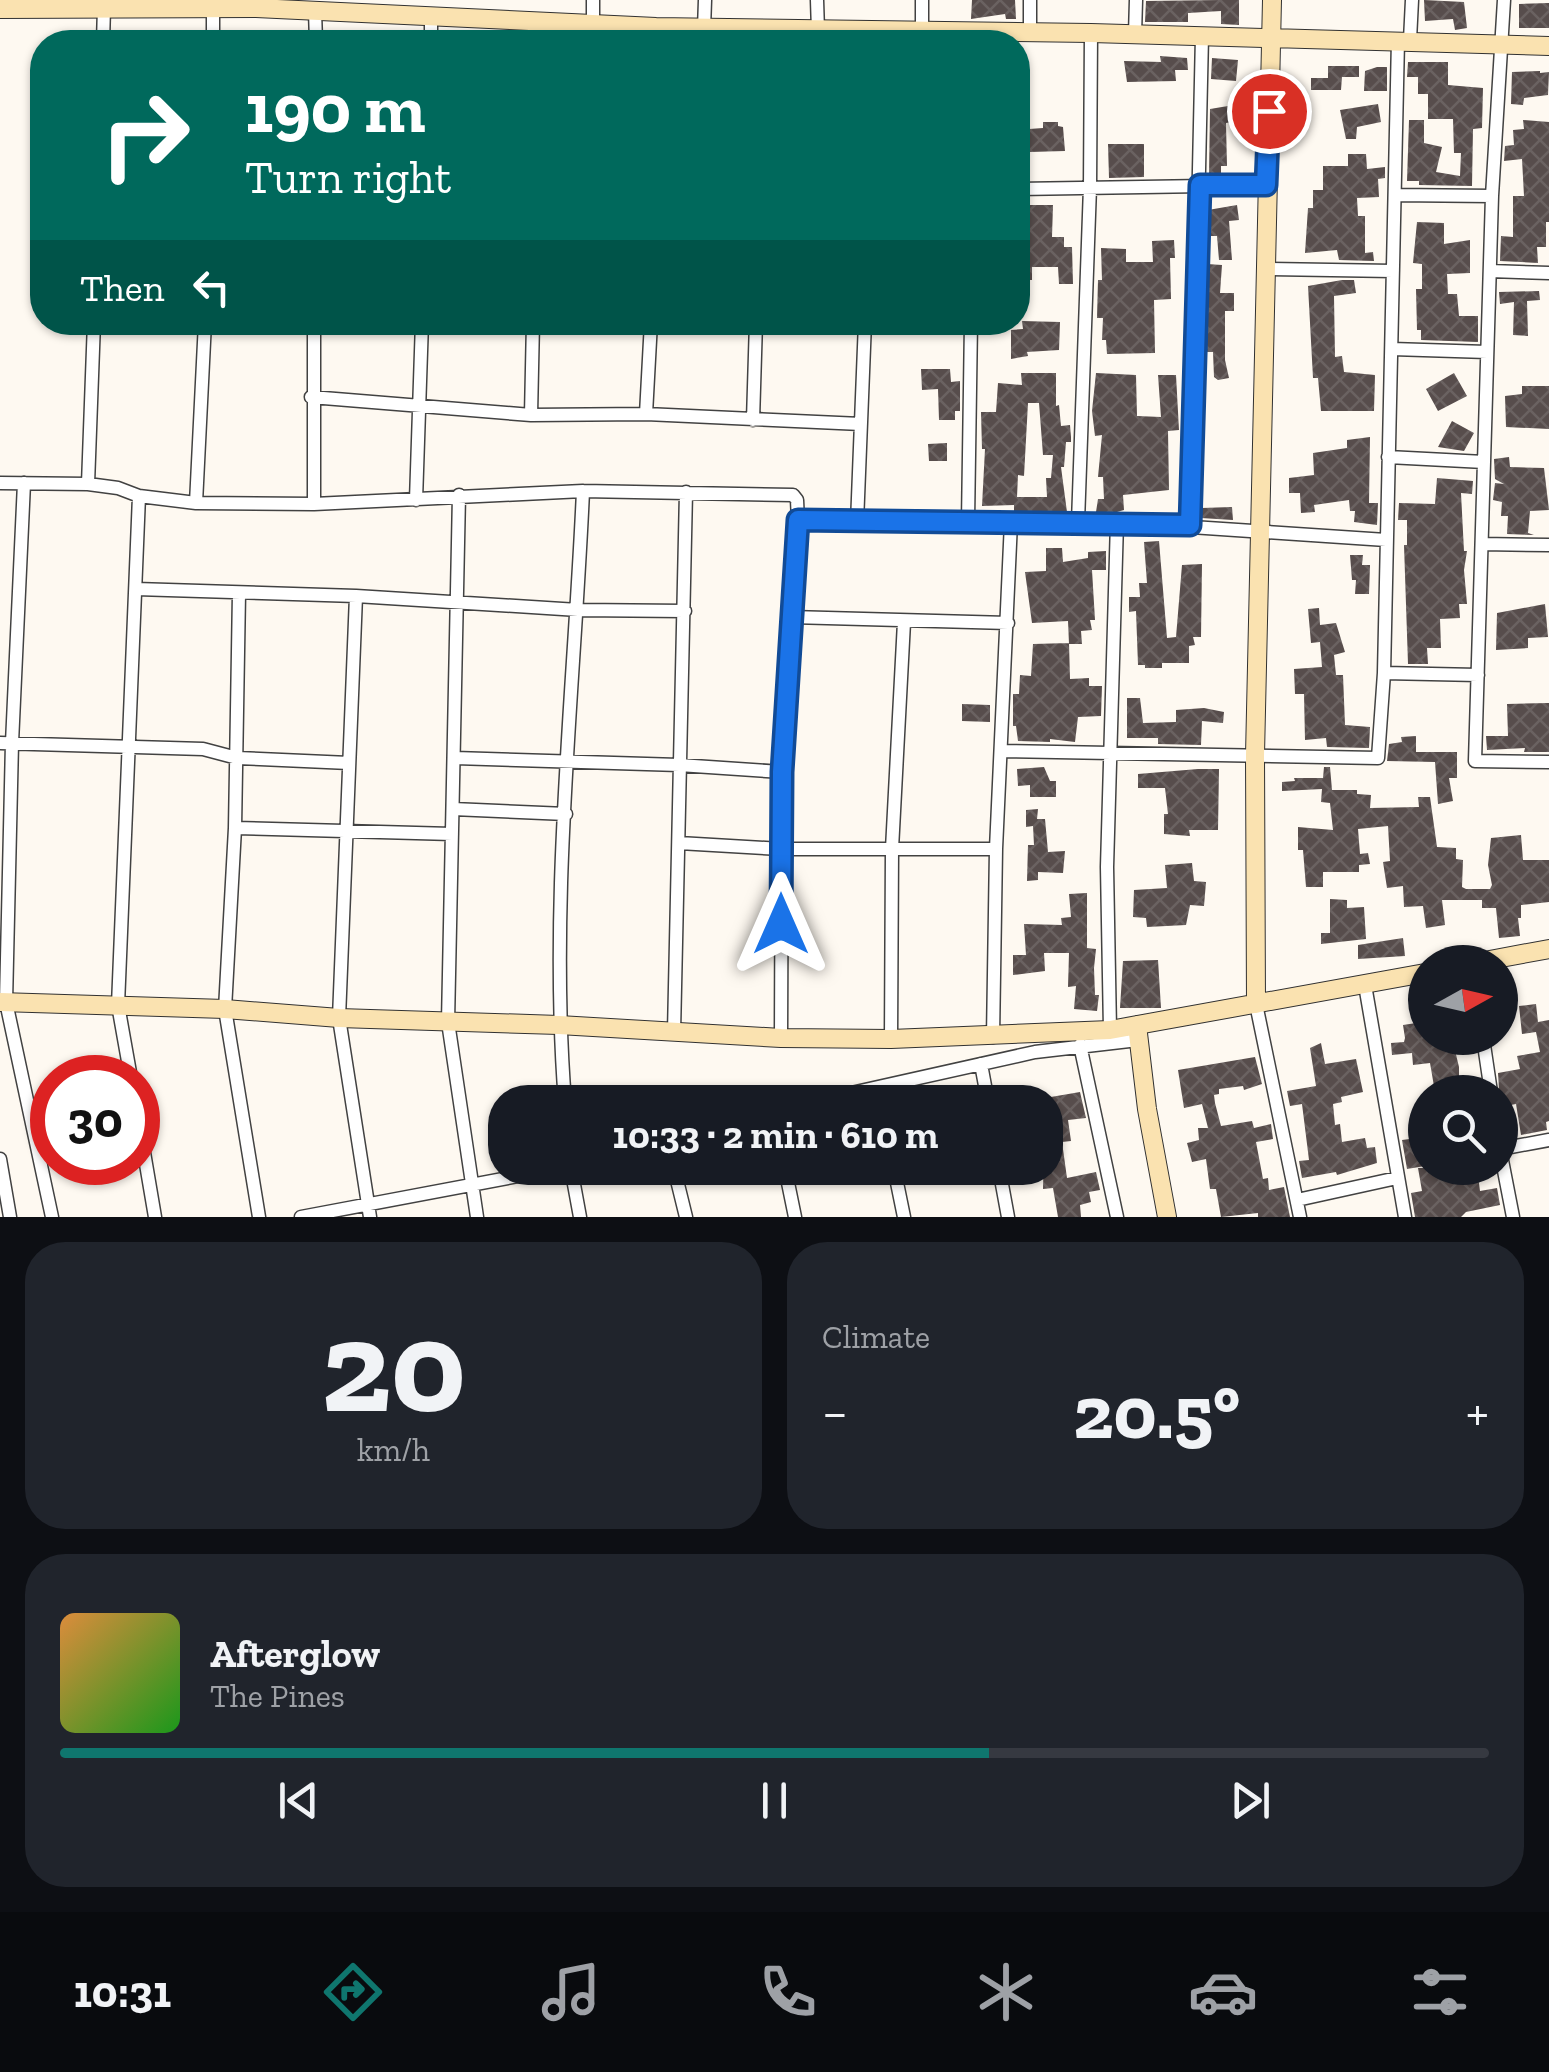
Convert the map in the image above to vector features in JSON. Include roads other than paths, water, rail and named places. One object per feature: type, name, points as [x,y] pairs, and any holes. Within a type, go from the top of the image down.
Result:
[{"type":"street","points":[[481,21],[482,0]]},
{"type":"street","points":[[593,0],[593,25]]},
{"type":"street","points":[[704,29],[705,0]]},
{"type":"street","points":[[817,0],[818,30]]},
{"type":"street","points":[[922,0],[922,30]]},
{"type":"street","points":[[1030,0],[1030,34],[1549,46]]},
{"type":"street","points":[[1135,34],[1136,0]]},
{"type":"street","points":[[1272,0],[1255,755],[1256,1004],[1300,1217]]},
{"type":"street","points":[[1002,752],[1378,758],[1384,673],[1395,195],[1404,40],[1412,0]]},
{"type":"street","points":[[1504,0],[1492,196],[1476,761],[1549,762]]},
{"type":"street","points":[[0,9],[27,4],[213,8],[256,4],[315,11],[365,7],[527,30]]},
{"type":"street","points":[[103,30],[104,7]]},
{"type":"street","points":[[213,8],[213,30]]},
{"type":"street","points":[[315,11],[316,30]]},
{"type":"street","points":[[431,18],[431,30]]},
{"type":"street","points":[[561,30],[593,25],[624,30]]},
{"type":"street","points":[[696,30],[713,30]]},
{"type":"street","points":[[1078,522],[1090,186],[1091,33]]},
{"type":"street","points":[[1190,525],[1202,36]]},
{"type":"street","points":[[1030,188],[1266,185]]},
{"type":"street","points":[[1395,195],[1492,196]]},
{"type":"street","points":[[1266,268],[1394,271]]},
{"type":"street","points":[[1490,272],[1549,273]]},
{"type":"street","points":[[88,484],[94,335]]},
{"type":"street","points":[[196,503],[204,335]]},
{"type":"street","points":[[314,335],[314,504]]},
{"type":"street","points":[[416,500],[421,335]]},
{"type":"street","points":[[531,414],[534,335]]},
{"type":"street","points":[[646,414],[650,335]]},
{"type":"street","points":[[752,420],[755,335]]},
{"type":"street","points":[[857,522],[864,335]]},
{"type":"street","points":[[968,522],[971,335]]},
{"type":"street","points":[[1392,349],[1487,352]]},
{"type":"street","points":[[312,397],[531,414],[646,414],[861,424]]},
{"type":"street","points":[[1388,457],[1484,462]]},
{"type":"street","points":[[0,483],[88,484],[196,503],[314,504],[583,491],[786,493],[798,500],[782,772],[781,1038]]},
{"type":"street","points":[[24,483],[6,743],[3,1002],[6,1033],[52,1217]]},
{"type":"street","points":[[564,1085],[559,1026],[567,762],[583,491]]},
{"type":"street","points":[[674,1032],[686,492]]},
{"type":"street","points":[[458,495],[448,1022],[476,1217]]},
{"type":"street","points":[[126,1055],[118,1005],[139,496]]},
{"type":"street","points":[[798,520],[1117,522],[1386,540]]},
{"type":"street","points":[[992,1037],[1011,522]]},
{"type":"street","points":[[1110,1030],[1107,867],[1117,522]]},
{"type":"street","points":[[1482,544],[1549,545]]},
{"type":"street","points":[[136,589],[356,596],[578,610],[685,611]]},
{"type":"street","points":[[239,592],[235,828],[225,1010],[259,1217]]},
{"type":"street","points":[[356,596],[339,1018],[369,1212]]},
{"type":"street","points":[[791,618],[1008,622]]},
{"type":"street","points":[[891,1040],[892,849],[904,622]]},
{"type":"street","points":[[1384,673],[1478,675]]},
{"type":"street","points":[[6,743],[203,750],[237,758],[349,763]]},
{"type":"street","points":[[455,758],[679,764],[782,772]]},
{"type":"street","points":[[452,809],[566,814]]},
{"type":"street","points":[[235,828],[452,834]]},
{"type":"street","points":[[680,843],[781,849],[996,849]]},
{"type":"street","points":[[1518,955],[1549,949]]},
{"type":"street","points":[[884,1085],[1256,1004],[1408,976]]},
{"type":"street","points":[[1365,985],[1405,1217]]},
{"type":"street","points":[[3,1002],[781,1038],[891,1040],[1138,1032]]},
{"type":"street","points":[[1138,1032],[1167,1217]]},
{"type":"street","points":[[1080,1045],[1118,1217]]},
{"type":"street","points":[[981,1064],[985,1085]]},
{"type":"street","points":[[1518,1146],[1549,1140]]},
{"type":"street","points":[[0,1159],[10,1217]]},
{"type":"street","points":[[1297,1200],[1397,1178]]},
{"type":"street","points":[[301,1217],[369,1212],[488,1182]]},
{"type":"street","points":[[150,1185],[155,1217]]},
{"type":"street","points":[[574,1185],[580,1217]]},
{"type":"street","points":[[678,1185],[686,1217]]},
{"type":"street","points":[[788,1185],[795,1217]]},
{"type":"street","points":[[897,1185],[904,1217]]},
{"type":"street","points":[[1003,1185],[1008,1217]]},
{"type":"street","points":[[1506,1185],[1512,1217]]}]
